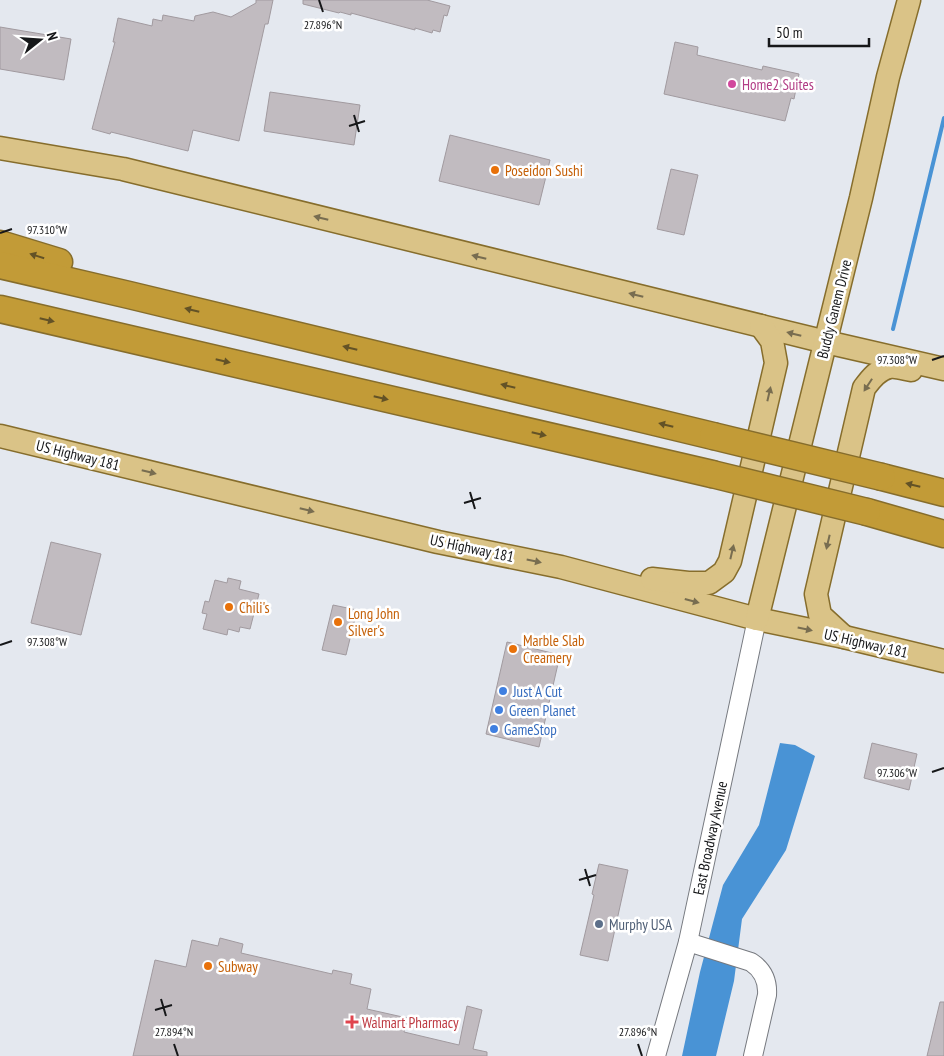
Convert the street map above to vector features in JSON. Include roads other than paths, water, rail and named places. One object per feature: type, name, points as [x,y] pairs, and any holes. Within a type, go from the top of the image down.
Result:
[{"type":"highway","points":[[0,244],[94,273],[129,295]]},
{"type":"highway","points":[[0,265],[944,492]]},
{"type":"highway","points":[[0,309],[712,474],[873,514],[944,534]]},
{"type":"highway","points":[[873,514],[916,542],[944,552]]},
{"type":"main road","name":"Buddy Ganem Drive","points":[[757,619],[861,198],[888,77],[909,0]]},
{"type":"main road","points":[[0,148],[123,169],[826,342],[944,369]]},
{"type":"main road","points":[[562,567],[688,583],[709,583],[724,572],[730,560],[776,363],[772,341],[761,326]]},
{"type":"main road","points":[[844,637],[820,615],[816,594],[864,388],[870,379],[890,367],[944,374]]},
{"type":"main road","name":"US Highway 181","points":[[0,436],[438,542],[562,567],[757,619],[844,637],[944,661]]},
{"type":"street","name":"East Broadway Avenue","points":[[656,1056],[688,942],[757,619]]},
{"type":"street","points":[[688,942],[750,962],[766,978],[768,986],[767,995],[753,1056]]},
{"type":"water","points":[[780,743],[795,745],[815,756],[786,850],[742,919],[734,981],[716,1056],[682,1056],[700,972],[723,885],[759,825]]},
{"type":"waterway","points":[[893,329],[944,118]]},
{"type":"place","name":"Home2 Suites","points":[[732,84]]},
{"type":"place","name":"Poseidon Sushi","points":[[495,170]]},
{"type":"place","name":"Chili's","points":[[229,607]]},
{"type":"place","name":"Long John Silver's","points":[[338,622]]},
{"type":"place","name":"Marble Slab Creamery","points":[[513,649]]},
{"type":"place","name":"Just A Cut","points":[[503,691]]},
{"type":"place","name":"Green Planet","points":[[499,710]]},
{"type":"place","name":"GameStop","points":[[494,729]]},
{"type":"place","name":"Murphy USA","points":[[599,924]]},
{"type":"place","name":"Subway","points":[[208,966]]},
{"type":"place","name":"Walmart Pharmacy","points":[[352,1022]]}]
